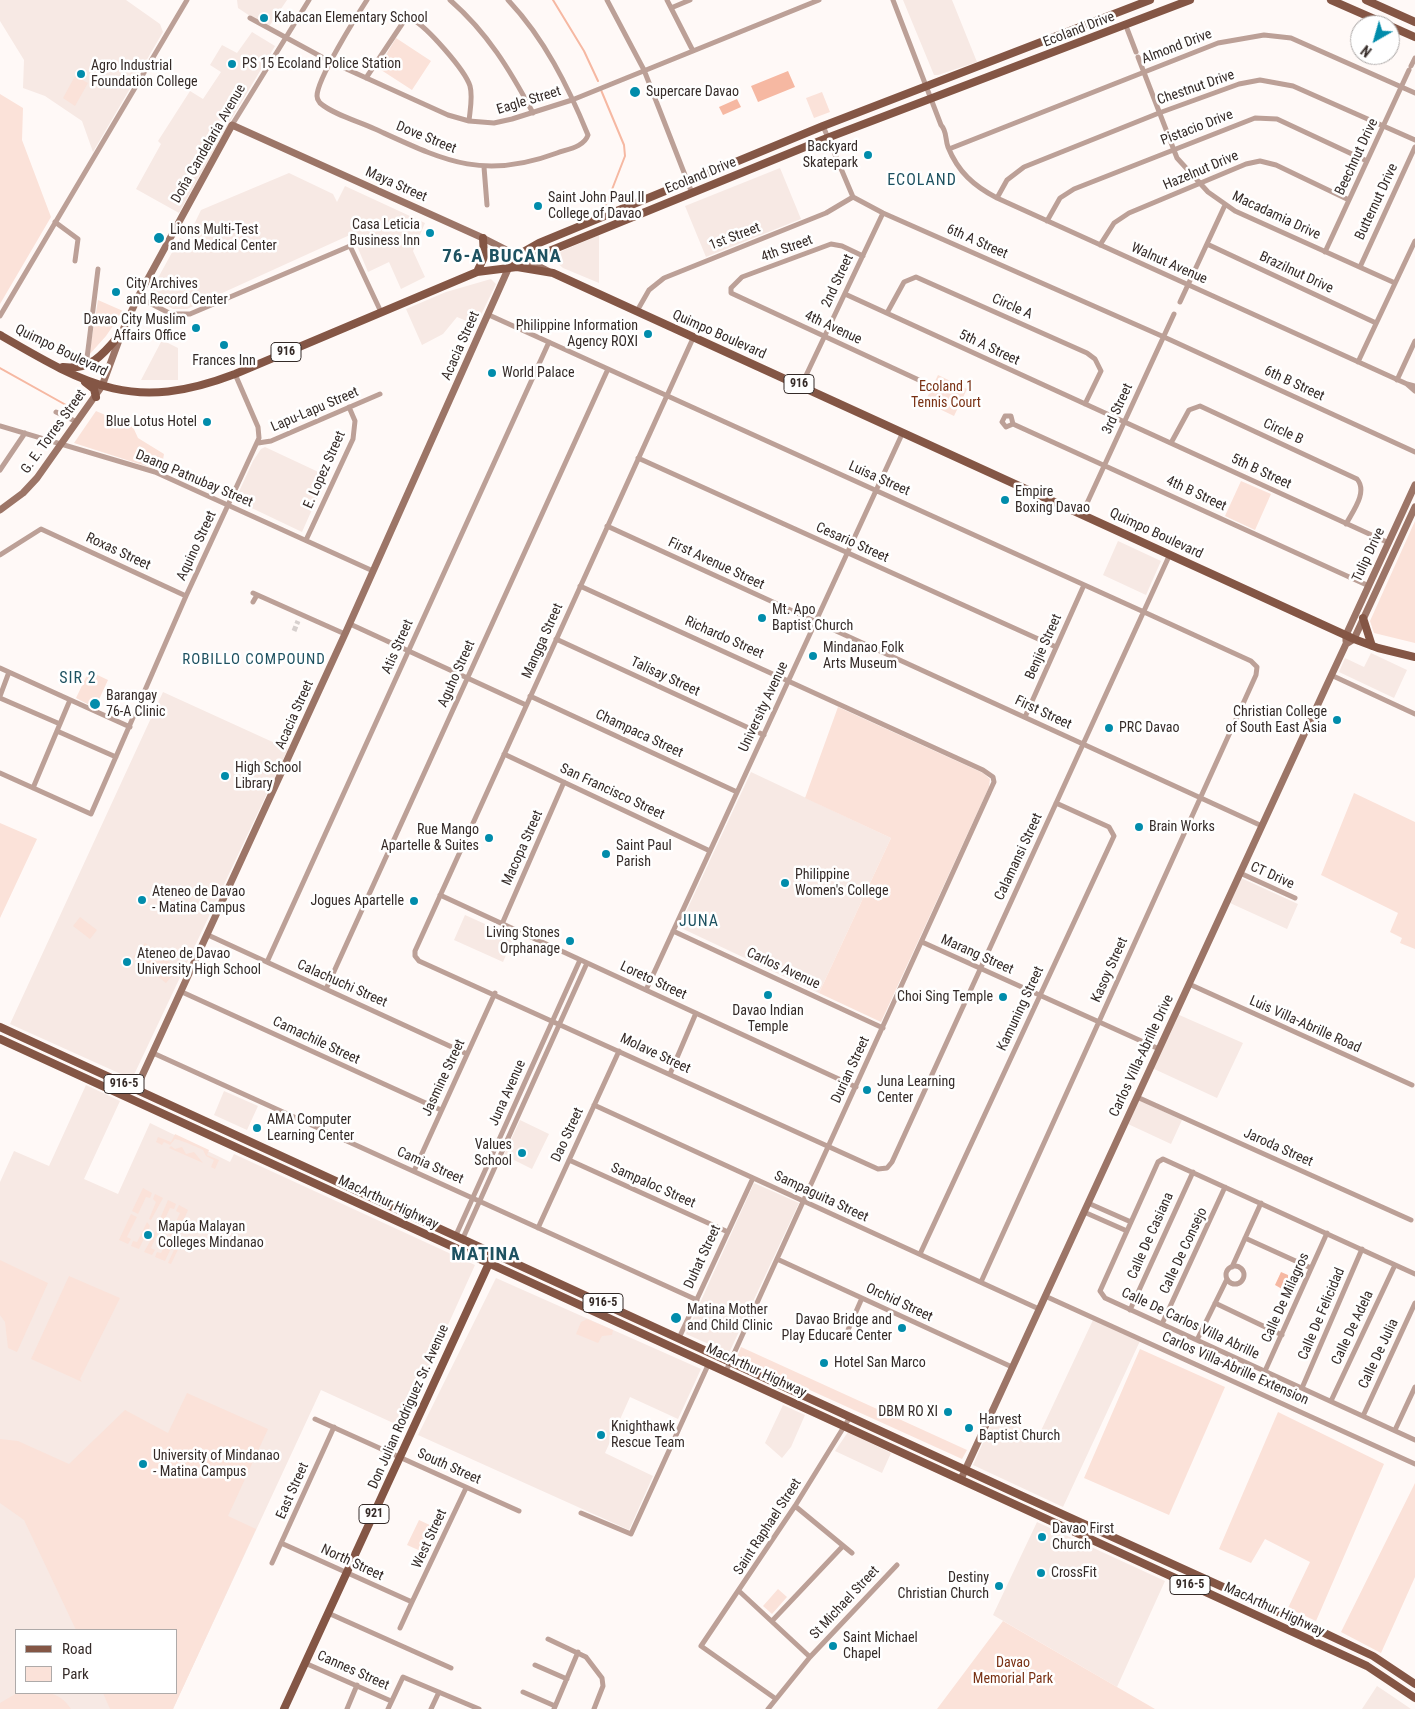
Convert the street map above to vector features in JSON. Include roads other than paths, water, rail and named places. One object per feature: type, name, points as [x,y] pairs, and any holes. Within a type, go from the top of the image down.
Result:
[{"type":"main road","name":"Ecoland Drive","points":[[509,267],[518,255],[533,245],[823,126],[1150,0]]},
{"type":"main road","name":"Ecoland Drive","points":[[509,267],[530,261],[827,138],[1126,26],[1190,0]]},
{"type":"main road","points":[[1332,0],[1366,15]]},
{"type":"main road","points":[[1366,0],[1415,22]]},
{"type":"main road","points":[[1400,30],[1415,37]]},
{"type":"main road","points":[[477,272],[484,257],[483,238]]},
{"type":"main road","name":"Quimpo Boulevard","points":[[0,335],[56,366],[102,386],[132,392],[164,393],[202,386],[235,374],[477,272],[509,267],[549,272],[694,336],[1350,637],[1372,646],[1415,657]]},
{"type":"main road","points":[[56,366],[72,368],[86,366],[100,357],[122,332]]},
{"type":"main road","points":[[78,376],[92,387],[96,397]]},
{"type":"main road","points":[[1363,618],[1372,646]]},
{"type":"main road","name":"MacArthur Highway","points":[[0,1027],[1373,1656],[1415,1684]]},
{"type":"main road","name":"MacArthur Highway","points":[[0,1039],[1367,1666],[1415,1698]]},
{"type":"main road","points":[[242,1151],[247,1140]]},
{"type":"main road","points":[[286,1171],[291,1160]]},
{"type":"main road","name":"Don Julian Rodriguez Sr. Avenue","points":[[284,1709],[494,1252]]},
{"type":"main road","points":[[1052,1522],[1057,1512]]},
{"type":"main road","points":[[1122,1554],[1126,1544]]},
{"type":"main road","points":[[1246,1610],[1250,1600]]},
{"type":"street","points":[[0,316],[187,0]]},
{"type":"street","name":"Doña Candelaria Avenue","points":[[102,386],[122,332],[138,297],[232,125],[309,0]]},
{"type":"street","points":[[331,62],[367,0]]},
{"type":"street","points":[[450,0],[497,50],[533,113]]},
{"type":"street","points":[[508,0],[538,36],[572,100]]},
{"type":"street","points":[[607,0],[644,70],[692,193]]},
{"type":"street","points":[[667,0],[693,51]]},
{"type":"street","points":[[672,8],[690,0]]},
{"type":"street","name":"Eagle Street","points":[[250,18],[331,62],[448,115],[469,121],[494,123],[572,100],[819,0]]},
{"type":"street","name":"Walnut Avenue","points":[[893,0],[941,126],[945,131],[945,138],[949,149],[960,171],[968,180],[997,198],[1397,380],[1415,386]]},
{"type":"street","points":[[366,78],[404,21],[412,19],[432,36],[466,78],[472,95],[469,121]]},
{"type":"street","name":"Macadamia Drive","points":[[1126,26],[1173,150],[1182,165],[1199,183],[1225,205],[1395,283]]},
{"type":"street","name":"Almond Drive","points":[[949,149],[1218,43],[1264,35],[1303,42],[1415,93]]},
{"type":"street","name":"Beechnut Drive","points":[[1326,252],[1415,58]]},
{"type":"street","name":"Dove Street","points":[[331,62],[317,96],[323,106],[430,154],[455,162],[484,167],[512,166],[538,160],[584,142],[588,134],[572,100]]},
{"type":"street","name":"Chestnut Drive","points":[[997,198],[1007,180],[1017,170],[1159,113],[1239,84],[1260,80],[1293,86],[1415,140]]},
{"type":"street","name":"Pistacio Drive","points":[[1047,221],[1056,204],[1066,193],[1255,118],[1270,117],[1367,161]]},
{"type":"street","name":"Maya Street","points":[[232,125],[483,238],[549,272]]},
{"type":"street","points":[[823,126],[853,197]]},
{"type":"street","name":"Butternut Drive","points":[[1360,267],[1415,147]]},
{"type":"street","name":"Hazelnut Drive","points":[[1100,245],[1109,228],[1120,218],[1199,183],[1246,164],[1260,161],[1276,165],[1349,200]]},
{"type":"street","points":[[484,167],[487,205]]},
{"type":"street","name":"6th A Street","points":[[853,197],[883,213],[1164,337]]},
{"type":"street","name":"1st Street","points":[[637,311],[649,290],[664,278],[826,213],[853,197]]},
{"type":"street","points":[[1180,302],[1225,205]]},
{"type":"street","name":"2nd Street","points":[[801,386],[883,213]]},
{"type":"street","points":[[55,222],[78,239],[75,261]]},
{"type":"street","points":[[1358,362],[1415,241]]},
{"type":"street","name":"4th Street","points":[[735,296],[731,288],[742,277],[831,244],[842,246],[863,256]]},
{"type":"street","name":"Brazilnut Drive","points":[[1206,244],[1376,323]]},
{"type":"street","points":[[138,297],[171,314],[190,314],[350,246],[381,312]]},
{"type":"street","name":"Acacia Street","points":[[136,1089],[350,624],[509,267]]},
{"type":"street","points":[[86,366],[98,269]]},
{"type":"street","name":"Circle A","points":[[887,313],[904,282],[916,278],[1087,353],[1100,364],[1101,371],[1085,404]]},
{"type":"street","name":"5th A Street","points":[[845,294],[1124,422]]},
{"type":"street","name":"4th Avenue","points":[[735,296],[921,381]]},
{"type":"street","name":"3rd Street","points":[[1082,514],[1174,314]]},
{"type":"street","name":"Luisa Street","points":[[489,315],[1251,661],[1257,667]]},
{"type":"street","name":"Mangga Street","points":[[414,956],[694,336]]},
{"type":"street","name":"6th B Street","points":[[1164,337],[1415,452]]},
{"type":"street","points":[[1397,380],[1415,341]]},
{"type":"street","name":"Atis Street","points":[[267,962],[549,342]]},
{"type":"street","name":"Aguho Street","points":[[326,989],[608,369]]},
{"type":"street","points":[[235,374],[258,427],[260,435],[258,442]]},
{"type":"street","name":"Walnut Avenue","points":[[1407,384],[1415,390]]},
{"type":"street","name":"G. E. Torres Street","points":[[0,510],[29,487],[96,397],[102,386]]},
{"type":"street","name":"Lapu-Lapu Street","points":[[258,442],[271,441],[380,394]]},
{"type":"street","name":"Circle B","points":[[1171,443],[1189,410],[1200,406],[1357,479],[1361,484],[1362,492],[1346,524]]},
{"type":"street","name":"E. Lopez Street","points":[[306,540],[353,439],[355,421],[349,407]]},
{"type":"street","points":[[56,412],[77,422]]},
{"type":"street","name":"5th B Street","points":[[1124,422],[1388,543]]},
{"type":"street","name":"4th B Street","points":[[1013,424],[1369,586]]},
{"type":"street","name":"Daang Patnubay Street","points":[[0,426],[155,472],[373,571]]},
{"type":"street","name":"University Avenue","points":[[646,990],[903,432]]},
{"type":"street","points":[[0,470],[25,433]]},
{"type":"street","name":"Aquino Street","points":[[33,788],[91,814],[186,596],[258,442]]},
{"type":"street","name":"Cesario Street","points":[[638,458],[1056,647]]},
{"type":"street","name":"Tulip Drive","points":[[1350,637],[1369,586],[1415,485]]},
{"type":"street","name":"Tulip Drive","points":[[1350,637],[1363,618],[1415,507]]},
{"type":"street","name":"First Avenue Street","points":[[607,526],[816,622]]},
{"type":"street","name":"Roxas Street","points":[[0,555],[40,529],[186,596]]},
{"type":"street","name":"Calamansi Street","points":[[887,1168],[892,1162],[981,969],[1170,554]]},
{"type":"street","name":"Benjie Street","points":[[1025,717],[1084,585]]},
{"type":"street","name":"Richardo Street","points":[[580,586],[789,680],[983,770],[993,777]]},
{"type":"street","points":[[253,602],[255,594],[345,634]]},
{"type":"street","points":[[298,621],[301,614]]},
{"type":"street","name":"First Street","points":[[816,622],[1262,826]]},
{"type":"street","points":[[350,624],[526,705]]},
{"type":"street","name":"Carlos Villa-Abrille Drive","points":[[960,1479],[1350,637]]},
{"type":"street","name":"Talisay Street","points":[[556,639],[764,735]]},
{"type":"street","name":"Kasoy Street","points":[[981,1282],[1201,798],[1256,675],[1257,667]]},
{"type":"street","points":[[0,668],[130,727]]},
{"type":"street","points":[[10,672],[0,697],[60,724]]},
{"type":"street","points":[[1331,675],[1415,714]]},
{"type":"street","name":"Champaca Street","points":[[530,696],[737,792]]},
{"type":"street","points":[[0,773],[33,788],[70,700]]},
{"type":"street","points":[[57,731],[116,757]]},
{"type":"street","name":"San Francisco Street","points":[[504,754],[710,851]]},
{"type":"street","name":"Durian Street","points":[[726,1371],[993,786],[993,777]]},
{"type":"street","name":"Macopa Street","points":[[502,924],[564,782]]},
{"type":"street","name":"Kamuning Street","points":[[920,1254],[1114,836],[1109,827],[1056,803]]},
{"type":"street","name":"CT Drive","points":[[1240,873],[1295,898]]},
{"type":"street","name":"Loreto Street","points":[[440,895],[856,1087]]},
{"type":"street","name":"Carlos Avenue","points":[[673,931],[883,1028]]},
{"type":"street","name":"Calachuchi Street","points":[[208,935],[467,1054]]},
{"type":"street","name":"Marang Street","points":[[922,942],[1159,1049]]},
{"type":"street","name":"Molave Street","points":[[414,956],[419,961],[553,1020],[878,1169],[887,1168]]},
{"type":"street","name":"Juna Avenue","points":[[459,1237],[473,1198],[580,960]]},
{"type":"street","name":"Juna Avenue","points":[[459,1237],[480,1201],[587,963]]},
{"type":"street","name":"Luis Villa-Abrille Road","points":[[1189,984],[1412,1085]]},
{"type":"street","name":"Camachile Street","points":[[182,992],[441,1110]]},
{"type":"street","name":"Jasmine Street","points":[[414,1171],[495,994]]},
{"type":"street","points":[[670,1074],[696,1013]]},
{"type":"street","name":"Dao Street","points":[[538,1228],[619,1051]]},
{"type":"street","name":"Camia Street","points":[[153,1053],[697,1300]]},
{"type":"street","points":[[521,1091],[528,1095]]},
{"type":"street","name":"Jaroda Street","points":[[1137,1097],[1411,1220]]},
{"type":"street","name":"Sampaguita Street","points":[[594,1105],[1039,1309]]},
{"type":"street","name":"Calle De Carlos Villa Abrille","points":[[1415,1274],[1165,1159],[1160,1160],[1100,1288],[1100,1294],[1130,1310],[1415,1440]]},
{"type":"street","name":"Sampaloc Street","points":[[569,1160],[728,1232]]},
{"type":"street","name":"Calle De Casiana","points":[[1130,1310],[1193,1172]]},
{"type":"street","name":"Duhat Street","points":[[675,1347],[753,1178]]},
{"type":"street","name":"Calle De Consejo","points":[[1162,1324],[1225,1186]]},
{"type":"street","points":[[1088,1203],[1130,1222]]},
{"type":"street","points":[[1197,1340],[1227,1278],[1226,1272],[1232,1266],[1261,1203]]},
{"type":"street","points":[[1103,1220],[1107,1211]]},
{"type":"street","points":[[1084,1212],[1126,1230]]},
{"type":"street","name":"Calle De Milagros","points":[[1265,1371],[1327,1233]]},
{"type":"street","points":[[1245,1238],[1311,1268]]},
{"type":"street","name":"Calle De Felicidad","points":[[1302,1388],[1362,1250]]},
{"type":"street","name":"Orchid Street","points":[[777,1259],[1012,1367]]},
{"type":"street","name":"Calle De Adela","points":[[1331,1401],[1395,1264]]},
{"type":"street","points":[[1227,1278],[1236,1284],[1244,1277],[1242,1269],[1232,1266]]},
{"type":"street","name":"Carlos Villa-Abrille Extension","points":[[1045,1296],[1415,1464]]},
{"type":"street","points":[[844,1340],[862,1298]]},
{"type":"street","name":"Calle De Julia","points":[[1362,1416],[1415,1302]]},
{"type":"street","points":[[1215,1303],[1282,1335]]},
{"type":"street","points":[[581,1513],[631,1534],[709,1363]]},
{"type":"street","points":[[1395,1430],[1415,1387]]},
{"type":"street","name":"Saint Raphael Street","points":[[776,1699],[701,1646],[795,1506],[850,1418]]},
{"type":"street","name":"South Street","points":[[315,1419],[519,1512]]},
{"type":"street","name":"East Street","points":[[272,1563],[334,1427]]},
{"type":"street","name":"West Street","points":[[400,1628],[466,1488]]},
{"type":"street","points":[[795,1506],[852,1553]]},
{"type":"street","name":"North Street","points":[[281,1543],[413,1601]]},
{"type":"street","points":[[772,1621],[842,1546]]},
{"type":"street","name":"St Michael Street","points":[[768,1709],[810,1657],[897,1565]]},
{"type":"street","points":[[739,1591],[810,1657]]},
{"type":"street","points":[[328,1613],[451,1668]]},
{"type":"street","points":[[548,1639],[578,1652],[588,1660],[603,1683],[594,1709]]},
{"type":"street","points":[[523,1692],[555,1708],[578,1652]]},
{"type":"street","name":"Cannes Street","points":[[305,1663],[391,1701]]},
{"type":"street","points":[[535,1665],[567,1679]]},
{"type":"street","points":[[388,1709],[403,1677],[476,1709]]},
{"type":"street","points":[[347,1709],[357,1685]]},
{"type":"street","points":[[432,1709],[439,1692]]},
{"type":"waterway","points":[[553,0],[584,51],[598,81]]},
{"type":"waterway","points":[[601,90],[624,145],[625,156],[606,205]]},
{"type":"waterway","points":[[0,368],[66,405]]},
{"type":"tunnel","points":[[294,631],[298,621]]},
{"type":"place","name":"Kabacan Elementary School","points":[[264,18]]},
{"type":"place","name":"PS 15 Ecoland Police Station","points":[[232,64]]},
{"type":"place","name":"Agro Industrial Foundation College","points":[[81,74]]},
{"type":"place","name":"Supercare Davao","points":[[635,92]]},
{"type":"place","name":"Backyard Skatepark","points":[[868,155]]},
{"type":"place","name":"Saint John Paul II College of Davao","points":[[538,206]]},
{"type":"place","name":"Casa Leticia Business Inn","points":[[430,233]]},
{"type":"place","name":"Lions Multi-Test and Medical Center","points":[[159,238]]},
{"type":"place","name":"City Archives and Record Center","points":[[116,292]]},
{"type":"place","name":"Davao City Muslim Affairs Office","points":[[196,328]]},
{"type":"place","name":"Philippine Information Agency ROXI","points":[[648,334]]},
{"type":"place","name":"Frances Inn","points":[[224,345]]},
{"type":"place","name":"World Palace","points":[[492,373]]},
{"type":"place","name":"Blue Lotus Hotel","points":[[207,422]]},
{"type":"place","name":"Empire Boxing Davao","points":[[1005,500]]},
{"type":"place","name":"Mt. Apo Baptist Church","points":[[762,618]]},
{"type":"place","name":"Mindanao Folk Arts Museum","points":[[813,656]]},
{"type":"place","name":"Barangay 76-A Clinic","points":[[95,704]]},
{"type":"place","name":"Christian College of South East Asia","points":[[1337,720]]},
{"type":"place","name":"PRC Davao","points":[[1109,728]]},
{"type":"place","name":"High School Library","points":[[225,776]]},
{"type":"place","name":"Brain Works","points":[[1139,827]]},
{"type":"place","name":"Rue Mango Apartelle & Suites","points":[[489,838]]},
{"type":"place","name":"Saint Paul Parish","points":[[606,854]]},
{"type":"place","name":"Philippine Women's College","points":[[785,883]]},
{"type":"place","name":"Ateneo de Davao - Matina Campus","points":[[142,900]]},
{"type":"place","name":"Jogues Apartelle","points":[[414,901]]},
{"type":"place","name":"Living Stones Orphanage","points":[[570,941]]},
{"type":"place","name":"Ateneo de Davao University High School","points":[[127,962]]},
{"type":"place","name":"Davao Indian Temple","points":[[768,995]]},
{"type":"place","name":"Choi Sing Temple","points":[[1003,997]]},
{"type":"place","name":"Juna Learning Center","points":[[867,1090]]},
{"type":"place","name":"AMA Computer Learning Center","points":[[257,1128]]},
{"type":"place","name":"Values School","points":[[522,1153]]},
{"type":"place","name":"Mapúa Malayan Colleges Mindanao","points":[[148,1235]]},
{"type":"place","name":"Matina Mother and Child Clinic","points":[[676,1318]]},
{"type":"place","name":"Davao Bridge and Play Educare Center","points":[[902,1328]]},
{"type":"place","name":"Hotel San Marco","points":[[824,1363]]},
{"type":"place","name":"DBM RO XI","points":[[948,1412]]},
{"type":"place","name":"Harvest Baptist Church","points":[[969,1428]]},
{"type":"place","name":"Knighthawk Rescue Team","points":[[601,1435]]},
{"type":"place","name":"University of Mindanao - Matina Campus","points":[[143,1464]]},
{"type":"place","name":"Davao First Church","points":[[1042,1537]]},
{"type":"place","name":"CrossFit","points":[[1041,1573]]},
{"type":"place","name":"Destiny Christian Church","points":[[999,1586]]},
{"type":"place","name":"Saint Michael Chapel","points":[[833,1646]]},
{"type":"district","name":"ECOLAND","points":[[922,181]]},
{"type":"district","name":"76-A BUCANA","points":[[502,257]]},
{"type":"district","name":"ROBILLO COMPOUND","points":[[254,660]]},
{"type":"district","name":"SIR 2","points":[[78,679]]},
{"type":"district","name":"JUNA","points":[[700,922]]},
{"type":"district","name":"MATINA","points":[[486,1255]]},
{"type":"park label","name":"Ecoland 1 Tennis Court","points":[[946,396]]},
{"type":"park label","name":"Davao Memorial Park","points":[[1013,1672]]}]
